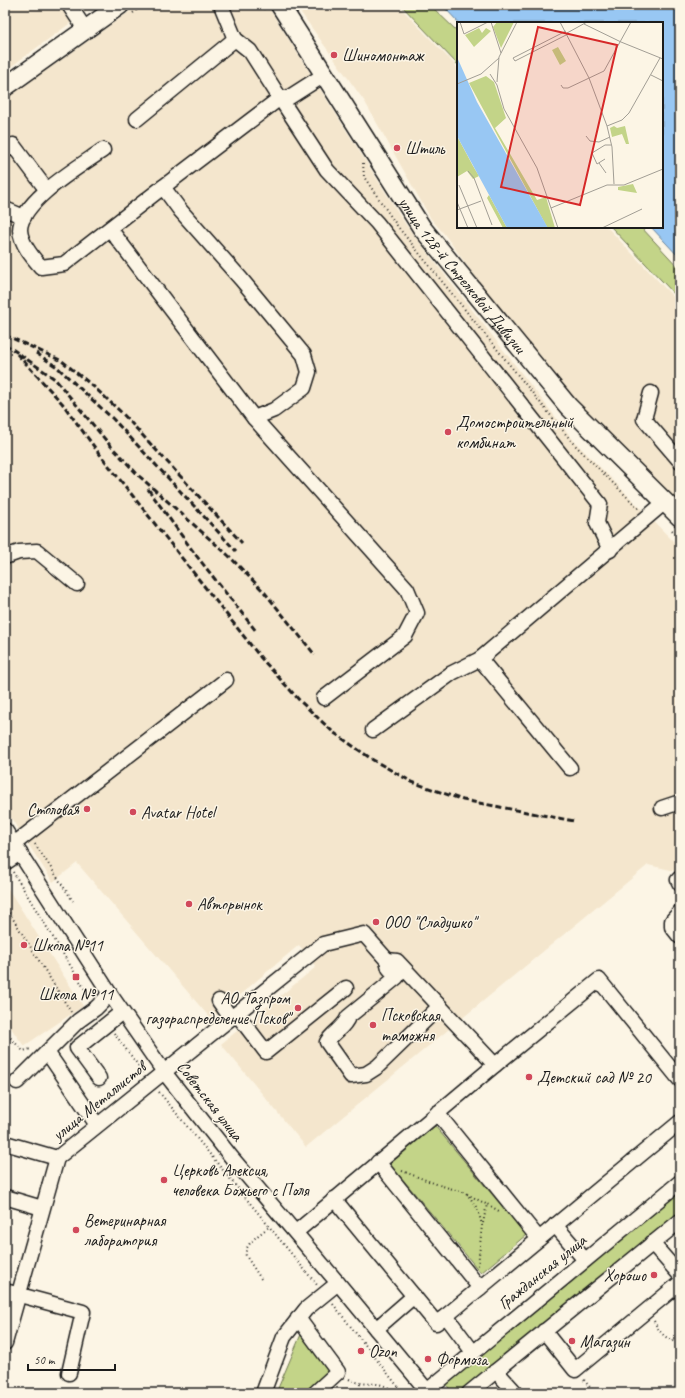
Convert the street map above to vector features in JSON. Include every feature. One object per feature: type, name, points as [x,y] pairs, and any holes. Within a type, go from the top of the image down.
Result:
[{"type":"main road","points":[[5,87],[120,5]]},
{"type":"main road","name":"улица 128-й Стрелковой Дивизии","points":[[280,5],[422,228],[568,406],[680,517]]},
{"type":"street","points":[[69,5],[85,29]]},
{"type":"street","points":[[221,5],[235,39],[250,50],[327,170],[377,222],[600,504],[597,523],[610,550]]},
{"type":"street","points":[[138,119],[235,39]]},
{"type":"street","points":[[103,150],[46,189],[24,217],[20,230],[28,252],[41,267],[64,264],[280,98],[288,98],[324,75]]},
{"type":"street","points":[[5,151],[14,145],[46,189]]},
{"type":"street","points":[[163,187],[180,210],[241,279],[304,355],[309,372],[304,388],[274,410],[254,418]]},
{"type":"street","points":[[5,209],[24,217]]},
{"type":"street","points":[[110,229],[254,418],[407,589],[417,613],[405,636],[324,698]]},
{"type":"street","points":[[651,393],[644,419],[680,461]]},
{"type":"street","points":[[373,730],[452,673],[480,659],[665,502]]},
{"type":"street","points":[[5,557],[19,552],[37,551],[77,584]]},
{"type":"street","points":[[480,659],[570,768]]},
{"type":"street","points":[[5,863],[17,849],[27,833],[226,680]]},
{"type":"street","points":[[662,808],[680,802]]},
{"type":"street","name":"Советская улица","points":[[5,830],[110,994],[164,1072],[232,1158],[338,1282],[428,1392]]},
{"type":"street","points":[[680,878],[678,880],[680,884]]},
{"type":"street","points":[[680,912],[672,921],[672,927],[680,937]]},
{"type":"street","name":"улица Металлистов","points":[[5,1343],[11,1293],[42,1208],[57,1158],[323,944],[364,934],[387,960]]},
{"type":"street","points":[[440,1006],[377,1067],[366,1074],[351,1076],[327,1042],[330,1037],[346,1023],[348,1017],[397,978],[389,968],[387,960],[397,961],[440,1006],[495,1064]]},
{"type":"street","points":[[296,1232],[495,1064],[599,980],[680,1080]]},
{"type":"street","points":[[219,1001],[266,1052],[346,988]]},
{"type":"street","points":[[17,1082],[78,1021],[96,1008],[110,994]]},
{"type":"street","points":[[99,1078],[77,1048],[122,1012]]},
{"type":"street","points":[[47,1052],[97,1125]]},
{"type":"street","points":[[438,1112],[540,1238]]},
{"type":"street","points":[[334,1199],[436,1323],[446,1316],[478,1286],[678,1127]]},
{"type":"street","points":[[5,1143],[57,1158]]},
{"type":"street","points":[[378,1162],[478,1286]]},
{"type":"street","name":"Гражданская улица","points":[[428,1392],[473,1352],[680,1182]]},
{"type":"street","points":[[5,1197],[42,1208]]},
{"type":"street","points":[[469,1393],[680,1221]]},
{"type":"street","points":[[555,1225],[585,1260]]},
{"type":"street","points":[[652,1243],[680,1275]]},
{"type":"street","points":[[263,1393],[284,1337],[306,1309],[338,1282]]},
{"type":"street","points":[[544,1331],[575,1370],[680,1283]]},
{"type":"street","points":[[11,1293],[83,1312],[69,1373]]},
{"type":"street","points":[[376,1329],[414,1296]]},
{"type":"street","points":[[446,1316],[473,1352]]},
{"type":"street","points":[[298,1318],[338,1372],[315,1393]]},
{"type":"street","points":[[496,1371],[516,1393]]},
{"type":"path","points":[[27,833],[73,901]]},
{"type":"path","points":[[5,906],[78,1021]]},
{"type":"path","points":[[5,1032],[23,1051],[38,1048],[47,1052]]},
{"type":"path","points":[[378,1162],[439,1185],[466,1193],[487,1204]]},
{"type":"path","points":[[466,1193],[478,1210],[482,1224],[478,1286]]},
{"type":"path","points":[[261,1279],[245,1252],[247,1246],[270,1226]]},
{"type":"path","points":[[649,1308],[660,1332],[668,1339],[680,1344]]},
{"type":"path","points":[[575,1370],[595,1393]]},
{"type":"path","points":[[338,1372],[350,1380],[360,1384],[381,1383],[396,1393]]},
{"type":"path","points":[[359,1393],[360,1384]]},
{"type":"shaded area","points":[[5,5],[95,5],[5,71]]},
{"type":"shaded area","points":[[139,5],[267,5],[406,225],[575,442],[680,548],[680,872],[648,865],[306,1147],[221,1044],[316,967],[299,945],[211,1019],[77,863],[53,882],[5,809],[5,99]]},
{"type":"shaded area","points":[[306,5],[398,5],[457,67],[457,228],[608,228],[680,304],[680,505],[594,420],[519,337],[445,235],[431,219],[365,102],[299,10]]},
{"type":"shaded area","name":"Школа №11","points":[[5,884],[83,1006],[24,1046],[5,1020]]},
{"type":"green space","points":[[401,5],[430,5],[457,31],[457,64]]},
{"type":"green space","points":[[612,228],[642,228],[680,269],[680,300]]},
{"type":"green space","points":[[435,1126],[526,1235],[481,1273],[390,1164]]},
{"type":"green space","points":[[680,1189],[680,1214],[462,1393],[453,1393],[444,1382]]},
{"type":"green space","points":[[302,1332],[333,1371],[310,1393],[276,1393]]},
{"type":"water","points":[[442,5],[680,5],[680,258],[652,228],[663,228],[663,22],[458,22]]},
{"type":"railway","points":[[5,335],[62,361],[94,387],[122,413],[242,543]]},
{"type":"railway","points":[[5,344],[55,379],[109,444],[139,476],[229,556],[265,593],[315,655]]},
{"type":"railway","points":[[36,353],[57,367],[113,419],[236,551]]},
{"type":"railway","points":[[17,354],[62,403],[98,452],[261,658],[301,702],[333,732],[373,760],[412,782],[463,800],[574,821]]},
{"type":"railway","points":[[148,489],[195,554],[256,631]]},
{"type":"place","name":"Шиномонтаж","points":[[334,55]]},
{"type":"place","name":"Штиль","points":[[397,148]]},
{"type":"place","name":"Домостроительный комбинат","points":[[448,432]]},
{"type":"place","name":"Столовая","points":[[87,809]]},
{"type":"place","name":"Avatar Hotel","points":[[133,812]]},
{"type":"place","name":"Авторынок","points":[[189,904]]},
{"type":"place","name":"ООО \"Сладушко\"","points":[[376,922]]},
{"type":"place","name":"Школа №11","points":[[24,945]]},
{"type":"place","name":"Школа № 11","points":[[76,977]]},
{"type":"place","name":"АО \"Газпром газораспределение Псков\"","points":[[298,1008]]},
{"type":"place","name":"Псковская таможня","points":[[373,1025]]},
{"type":"place","name":"Детский сад № 20","points":[[529,1077]]},
{"type":"place","name":"Церковь Алексия, человека Божьего с Поля","points":[[164,1180]]},
{"type":"place","name":"Ветеринарная лаборатория","points":[[76,1230]]},
{"type":"place","name":"Хорошо","points":[[654,1275]]},
{"type":"place","name":"Магазин","points":[[572,1341]]},
{"type":"place","name":"Ozon","points":[[361,1351]]},
{"type":"place","name":"Формоза","points":[[428,1359]]}]
